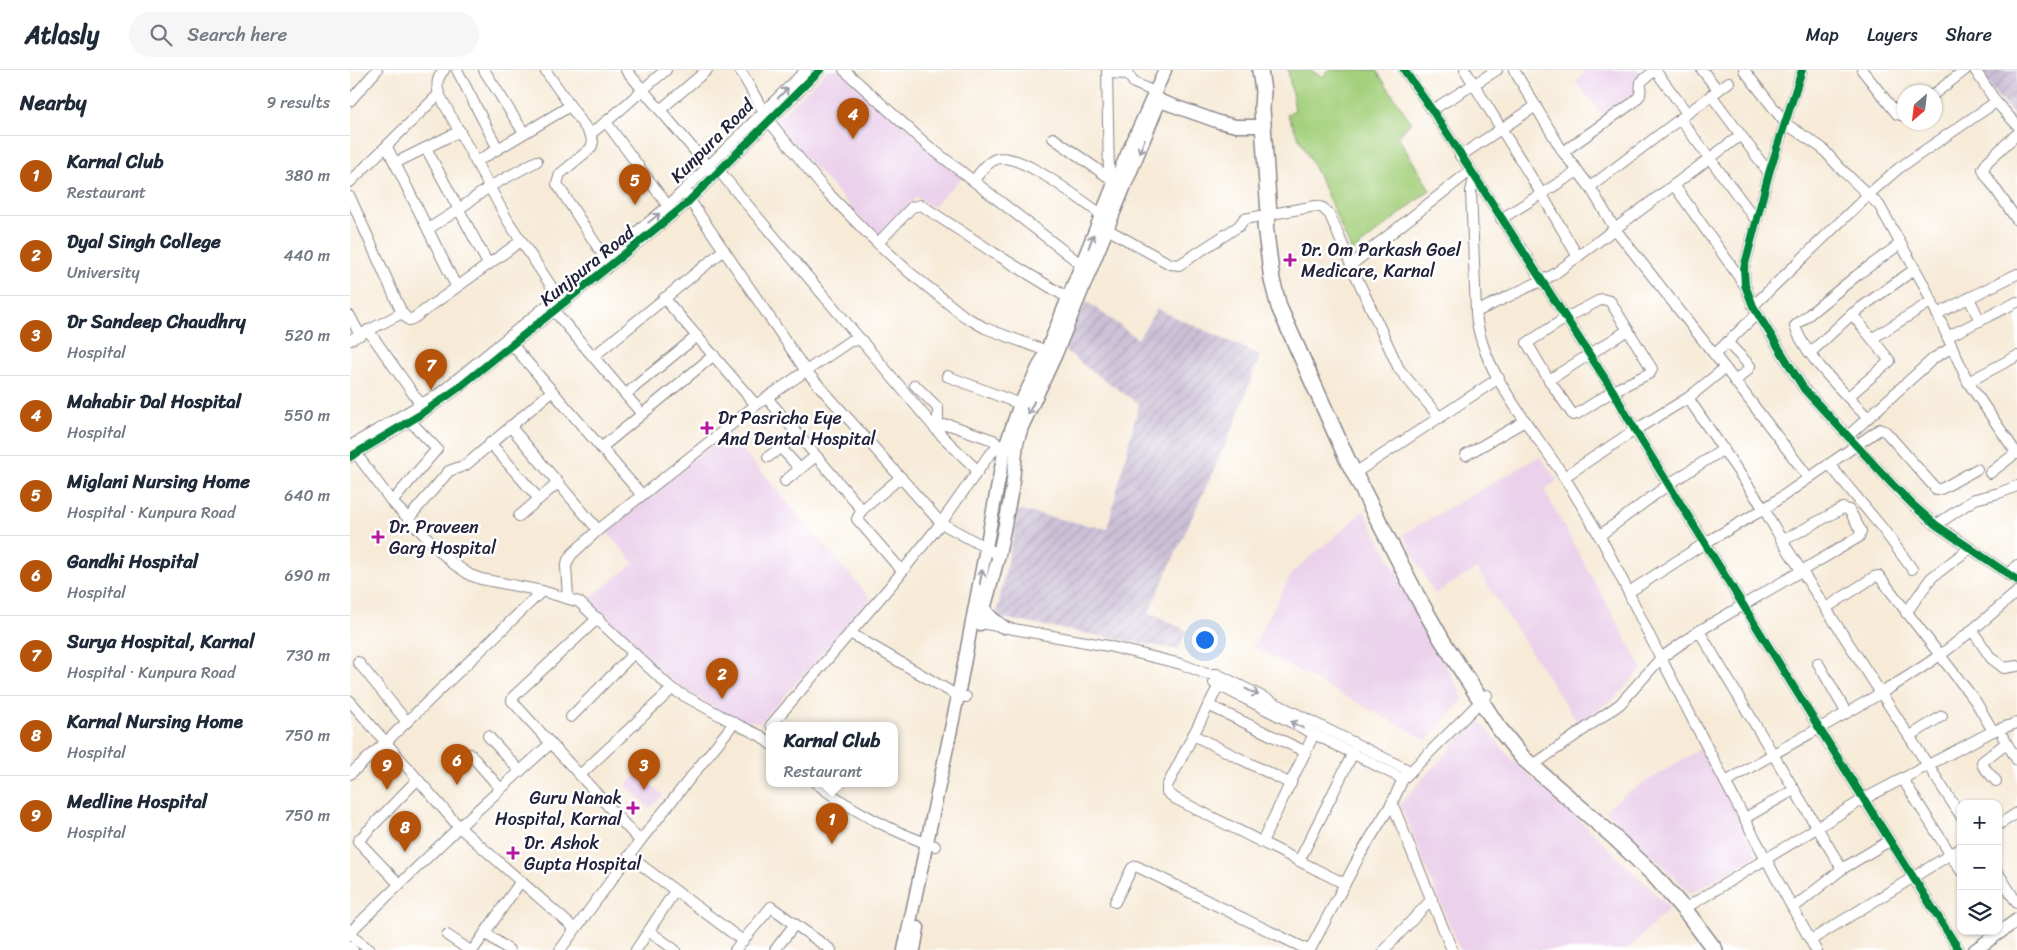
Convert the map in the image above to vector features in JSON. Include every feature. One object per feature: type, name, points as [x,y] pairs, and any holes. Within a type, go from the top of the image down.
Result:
[{"type":"highway","points":[[1254,70],[1262,109]]},
{"type":"highway","points":[[1260,70],[1263,91],[1262,109],[1269,215],[1274,224],[1280,280],[1288,308],[1358,471],[1425,595],[1484,698],[1535,764],[1631,840],[1674,883],[1715,950]]},
{"type":"highway","points":[[1687,906],[1724,950]]},
{"type":"main road","points":[[1157,96],[1165,70]]},
{"type":"main road","points":[[1065,318],[1068,298],[1101,214],[1157,96],[1173,70]]},
{"type":"main road","points":[[1157,96],[1219,122],[1236,126],[1263,126]]},
{"type":"main road","points":[[977,623],[984,609],[999,555],[1012,489],[1017,443],[1022,427],[1037,384],[1065,318],[1107,230],[1116,183]]},
{"type":"main road","points":[[904,950],[931,845],[977,623],[1003,447],[1020,404],[1037,384]]},
{"type":"main road","points":[[984,609],[1004,628]]},
{"type":"main road","points":[[914,950],[931,845]]},
{"type":"main road","points":[[2002,928],[2017,920]]},
{"type":"main road","points":[[1975,950],[1993,935]]},
{"type":"street","points":[[350,101],[377,70]]},
{"type":"street","points":[[444,70],[438,78],[439,94],[508,221],[556,304],[594,356],[642,414]]},
{"type":"street","points":[[457,70],[498,149]]},
{"type":"street","points":[[484,70],[524,133]]},
{"type":"street","points":[[545,70],[590,134],[593,146],[560,174],[557,184],[608,262]]},
{"type":"street","points":[[626,70],[936,426],[978,471]]},
{"type":"street","points":[[590,134],[606,122],[641,89],[666,70]]},
{"type":"street","points":[[660,110],[707,70]]},
{"type":"street","name":"Kunpura Road","points":[[767,116],[806,70]]},
{"type":"street","name":"Kunjpura Road","points":[[352,451],[410,421],[423,408],[458,390],[510,342],[687,196],[767,116],[820,70]]},
{"type":"street","points":[[844,70],[927,145],[1082,265]]},
{"type":"street","points":[[1404,70],[1432,110],[1500,219],[1613,391],[1635,430],[1819,728],[1959,950]]},
{"type":"street","points":[[1465,70],[1541,193],[1578,258]]},
{"type":"street","points":[[1432,110],[1497,70]]},
{"type":"street","points":[[1514,70],[1563,152],[1590,187],[1615,229],[1735,380],[1809,478]]},
{"type":"street","points":[[1563,152],[1634,102],[1640,95],[1641,82],[1655,70],[1709,159],[1756,220]]},
{"type":"street","points":[[1702,70],[1714,93],[1741,135],[1769,173]]},
{"type":"street","points":[[1744,70],[1786,124],[1814,141],[1879,205],[1932,301],[1951,348],[1968,382],[1980,403],[2006,436],[2016,454],[1990,473]]},
{"type":"street","points":[[1745,286],[1744,268],[1756,220],[1802,70]]},
{"type":"street","points":[[1862,70],[1897,113]]},
{"type":"street","points":[[1942,88],[1965,70]]},
{"type":"street","points":[[1975,70],[1996,102],[2017,125]]},
{"type":"street","points":[[742,71],[767,116],[825,190],[909,272],[964,316],[1001,335],[1052,352]]},
{"type":"street","points":[[1116,183],[1108,71],[1128,74],[1134,84],[1157,96]]},
{"type":"street","points":[[1590,187],[1729,82]]},
{"type":"street","points":[[350,182],[439,94]]},
{"type":"street","points":[[1714,354],[1755,310],[1782,276],[1869,194],[1899,168],[1996,102]]},
{"type":"street","points":[[476,162],[570,106]]},
{"type":"street","points":[[1460,156],[1536,106]]},
{"type":"street","points":[[606,122],[668,206]]},
{"type":"street","points":[[395,163],[460,132]]},
{"type":"street","points":[[2017,134],[1988,161],[1983,169],[2017,220]]},
{"type":"street","points":[[1476,312],[1542,281],[1578,258],[1741,135]]},
{"type":"street","points":[[1054,138],[1116,183]]},
{"type":"street","points":[[387,147],[456,286]]},
{"type":"street","points":[[426,148],[488,264]]},
{"type":"street","points":[[974,180],[993,160],[1013,158],[1030,166],[1101,214]]},
{"type":"street","points":[[428,229],[489,187],[537,161]]},
{"type":"street","points":[[1500,219],[1578,170]]},
{"type":"street","points":[[1351,265],[1472,174]]},
{"type":"street","points":[[1472,174],[1476,312],[1477,325],[1484,348],[1499,378],[1525,421],[1564,477],[1599,536],[1661,658],[1816,950]]},
{"type":"street","points":[[1674,185],[1745,286],[1755,310],[1804,389],[1913,505],[1936,525],[2013,577],[2017,565]]},
{"type":"street","points":[[687,196],[806,371],[941,523],[999,555]]},
{"type":"street","name":"Kunpura Road","points":[[608,262],[668,206],[687,196]]},
{"type":"street","points":[[350,197],[402,313],[409,320],[521,241]]},
{"type":"street","points":[[878,243],[912,207],[921,205],[994,253],[1068,298]]},
{"type":"street","points":[[1107,230],[1170,264],[1178,265],[1239,226],[1244,219],[1316,206],[1323,208],[1330,215],[1399,369],[1440,418]]},
{"type":"street","points":[[1868,418],[1826,374],[1810,353],[1795,328],[1796,324],[1900,244]]},
{"type":"street","points":[[594,356],[724,250]]},
{"type":"street","points":[[1810,353],[1852,314],[1915,269]]},
{"type":"street","points":[[1937,314],[2017,274]]},
{"type":"street","points":[[664,298],[756,405]]},
{"type":"street","points":[[1605,298],[1610,300],[1652,369],[1650,373],[1613,391],[1574,415],[1549,380],[1527,343],[1566,318],[1605,298]]},
{"type":"street","points":[[1970,298],[1980,321]]},
{"type":"street","points":[[1873,338],[1932,301]]},
{"type":"street","points":[[1947,337],[2017,302]]},
{"type":"street","points":[[350,340],[402,313]]},
{"type":"street","points":[[1848,397],[1890,362],[1873,338],[1852,314]]},
{"type":"street","points":[[350,316],[423,408],[352,451],[392,502],[408,519],[451,562],[470,575],[578,602],[598,618],[672,689],[766,740]]},
{"type":"street","points":[[1549,380],[1628,330]]},
{"type":"street","points":[[626,394],[697,336]]},
{"type":"street","points":[[568,598],[566,567],[568,560],[598,530],[641,494],[756,405],[850,341],[862,340]]},
{"type":"street","points":[[510,342],[641,494]]},
{"type":"street","points":[[1727,342],[1750,366],[1735,380]]},
{"type":"street","points":[[1848,436],[1934,358],[1951,348]]},
{"type":"street","points":[[601,448],[714,355]]},
{"type":"street","points":[[1968,382],[2017,356]]},
{"type":"street","points":[[1564,477],[1688,398],[1725,368]]},
{"type":"street","points":[[946,376],[1020,404]]},
{"type":"street","points":[[1358,471],[1499,378]]},
{"type":"street","points":[[915,385],[938,408],[936,426]]},
{"type":"street","points":[[408,519],[449,471],[463,468],[552,391]]},
{"type":"street","points":[[767,398],[862,510]]},
{"type":"street","points":[[1688,398],[1764,509],[1782,541],[1957,810]]},
{"type":"street","points":[[392,502],[437,449],[410,421]]},
{"type":"street","points":[[1466,455],[1525,421]]},
{"type":"street","points":[[936,426],[950,425],[993,440],[1003,447]]},
{"type":"street","points":[[510,426],[598,530]]},
{"type":"street","points":[[1629,592],[1764,509],[1882,429],[1936,490],[1977,469]]},
{"type":"street","points":[[768,457],[798,435]]},
{"type":"street","points":[[490,443],[538,499]]},
{"type":"street","points":[[773,722],[941,523],[992,452],[1003,447]]},
{"type":"street","points":[[781,448],[800,469]]},
{"type":"street","points":[[1599,536],[1669,484],[1724,449]]},
{"type":"street","points":[[785,481],[816,456]]},
{"type":"street","points":[[1829,464],[1883,529],[1912,569]]},
{"type":"street","points":[[901,477],[862,510],[858,515],[858,522],[902,571]]},
{"type":"street","points":[[519,516],[558,483]]},
{"type":"street","points":[[1936,525],[1975,499],[2017,486]]},
{"type":"street","points":[[1535,764],[1620,704],[1661,658],[1699,631],[1860,535],[1861,531],[1849,510],[1843,508],[1782,541]]},
{"type":"street","points":[[1906,614],[1931,578],[1970,548]]},
{"type":"street","points":[[1826,608],[1877,576],[1880,578],[1976,702],[2017,760]]},
{"type":"street","points":[[350,774],[385,743],[542,592]]},
{"type":"street","points":[[1726,782],[1881,693],[1939,655],[2017,592]]},
{"type":"street","points":[[598,618],[513,698],[514,704],[640,841]]},
{"type":"street","points":[[977,623],[1108,646],[1181,664],[1207,674],[1217,674],[1407,775]]},
{"type":"street","points":[[1972,630],[1994,662],[2008,669],[2017,666]]},
{"type":"street","points":[[1699,631],[1842,869]]},
{"type":"street","points":[[850,633],[962,697]]},
{"type":"street","points":[[571,717],[634,653]]},
{"type":"street","points":[[358,662],[407,722]]},
{"type":"street","points":[[1818,664],[1846,712]]},
{"type":"street","points":[[1207,674],[1212,682],[1314,734],[1353,753],[1407,775]]},
{"type":"street","points":[[1219,685],[1167,786],[1168,792],[1176,799],[1345,884]]},
{"type":"street","points":[[580,775],[672,689]]},
{"type":"street","points":[[1115,902],[1132,868],[1136,866],[1309,950],[1360,855],[1407,775],[1484,698]]},
{"type":"street","points":[[350,701],[459,827],[576,928]]},
{"type":"street","points":[[1208,705],[1306,752]]},
{"type":"street","points":[[1910,736],[1942,716]]},
{"type":"street","points":[[1687,906],[1864,799],[1997,730],[2017,723]]},
{"type":"street","points":[[560,950],[640,841],[734,724]]},
{"type":"street","points":[[761,736],[766,730]]},
{"type":"street","points":[[1262,842],[1314,734]]},
{"type":"street","points":[[1193,735],[1291,784]]},
{"type":"street","points":[[488,736],[520,771]]},
{"type":"street","points":[[370,950],[350,933],[500,788],[551,743]]},
{"type":"street","points":[[1996,781],[1983,766],[1982,762],[2006,743]]},
{"type":"street","points":[[1299,861],[1353,753]]},
{"type":"street","points":[[470,754],[500,788]]},
{"type":"street","points":[[1902,778],[1957,865]]},
{"type":"street","points":[[399,884],[358,841],[417,780]]},
{"type":"street","points":[[822,787],[858,810],[894,829],[931,845]]},
{"type":"street","points":[[1746,818],[1794,790]]},
{"type":"street","points":[[1392,803],[1451,950]]},
{"type":"street","points":[[2002,822],[2017,813]]},
{"type":"street","points":[[1793,908],[1842,869],[1889,841]]},
{"type":"street","points":[[1811,940],[1957,851]]},
{"type":"street","points":[[629,856],[675,892],[743,940]]},
{"type":"street","points":[[2002,879],[2017,902]]},
{"type":"street","points":[[473,950],[521,882]]},
{"type":"street","points":[[636,950],[675,892]]},
{"type":"street","points":[[1384,950],[1432,899]]},
{"type":"street","points":[[735,950],[771,907],[831,950]]},
{"type":"street","points":[[775,950],[795,924]]},
{"type":"street","points":[[649,931],[675,950]]},
{"type":"street","points":[[485,933],[509,950]]},
{"type":"street","points":[[448,935],[469,950]]},
{"type":"street","points":[[350,947],[353,950]]},
{"type":"shaded area","points":[[828,70],[840,70],[963,176],[933,207],[916,197],[879,238],[774,122]]},
{"type":"shaded area","points":[[1583,70],[1649,70],[1636,81],[1640,88],[1603,116],[1576,82],[1585,73]]},
{"type":"shaded area","points":[[1980,70],[2017,70],[2017,118],[1996,95]]},
{"type":"shaded area","points":[[1086,301],[1138,339],[1157,309],[1260,355],[1235,423],[1149,612],[1187,631],[1178,650],[996,617],[1018,510],[1107,529],[1139,404],[1086,367],[1064,349]]},
{"type":"shaded area","points":[[728,433],[871,599],[760,723],[726,716],[657,670],[589,599],[634,563],[605,530]]},
{"type":"shaded area","points":[[1540,456],[1557,481],[1544,490],[1642,668],[1616,697],[1578,724],[1477,569],[1434,594],[1403,534]]},
{"type":"shaded area","points":[[1364,511],[1464,699],[1427,740],[1253,647],[1292,573]]},
{"type":"shaded area","points":[[1478,718],[1512,760],[1594,834],[1670,908],[1627,950],[1460,950],[1400,804]]},
{"type":"shaded area","points":[[1703,747],[1757,855],[1691,893],[1605,810],[1626,794]]},
{"type":"shaded area","points":[[638,774],[663,795],[650,808],[626,785]]},
{"type":"green space","points":[[1288,70],[1309,70],[1324,77],[1327,70],[1376,70],[1411,122],[1398,137],[1430,190],[1352,252],[1321,181],[1287,114],[1295,110]]},
{"type":"cycle path","points":[[350,457],[420,415],[457,389],[685,205],[820,70]]},
{"type":"cycle path","points":[[1404,70],[1432,110],[1613,391],[1635,430],[1819,728],[1959,950]]},
{"type":"cycle path","points":[[1802,70],[1769,173],[1744,268],[1745,285],[1753,306],[1804,389],[1892,484],[1936,525],[2017,580]]},
{"type":"place","name":"Mahabir Dal Hospital","points":[[853,139]]},
{"type":"place","name":"Miglani Nursing Home","points":[[635,205]]},
{"type":"place","name":"Dr. Om Parkash Goel Medicare, Karnal","points":[[1290,260]]},
{"type":"place","name":"Surya Hospital, Karnal","points":[[431,390]]},
{"type":"place","name":"Dr Pasricha Eye And Dental Hospital","points":[[707,428]]},
{"type":"place","name":"Dr. Praveen Garg Hospital","points":[[378,537]]},
{"type":"place","name":"Dyal Singh College","points":[[722,699]]},
{"type":"place","name":"Gandhi Hospital","points":[[457,785]]},
{"type":"place","name":"Medline Hospital","points":[[387,790]]},
{"type":"place","name":"Dr Sandeep Chaudhry","points":[[644,790]]},
{"type":"place","name":"Guru Nanak Hospital, Karnal","points":[[633,808]]},
{"type":"place","name":"Karnal Club","points":[[832,844]]},
{"type":"place","name":"Karnal Nursing Home","points":[[405,852]]},
{"type":"place","name":"Dr. Ashok Gupta Hospital","points":[[513,853]]}]
